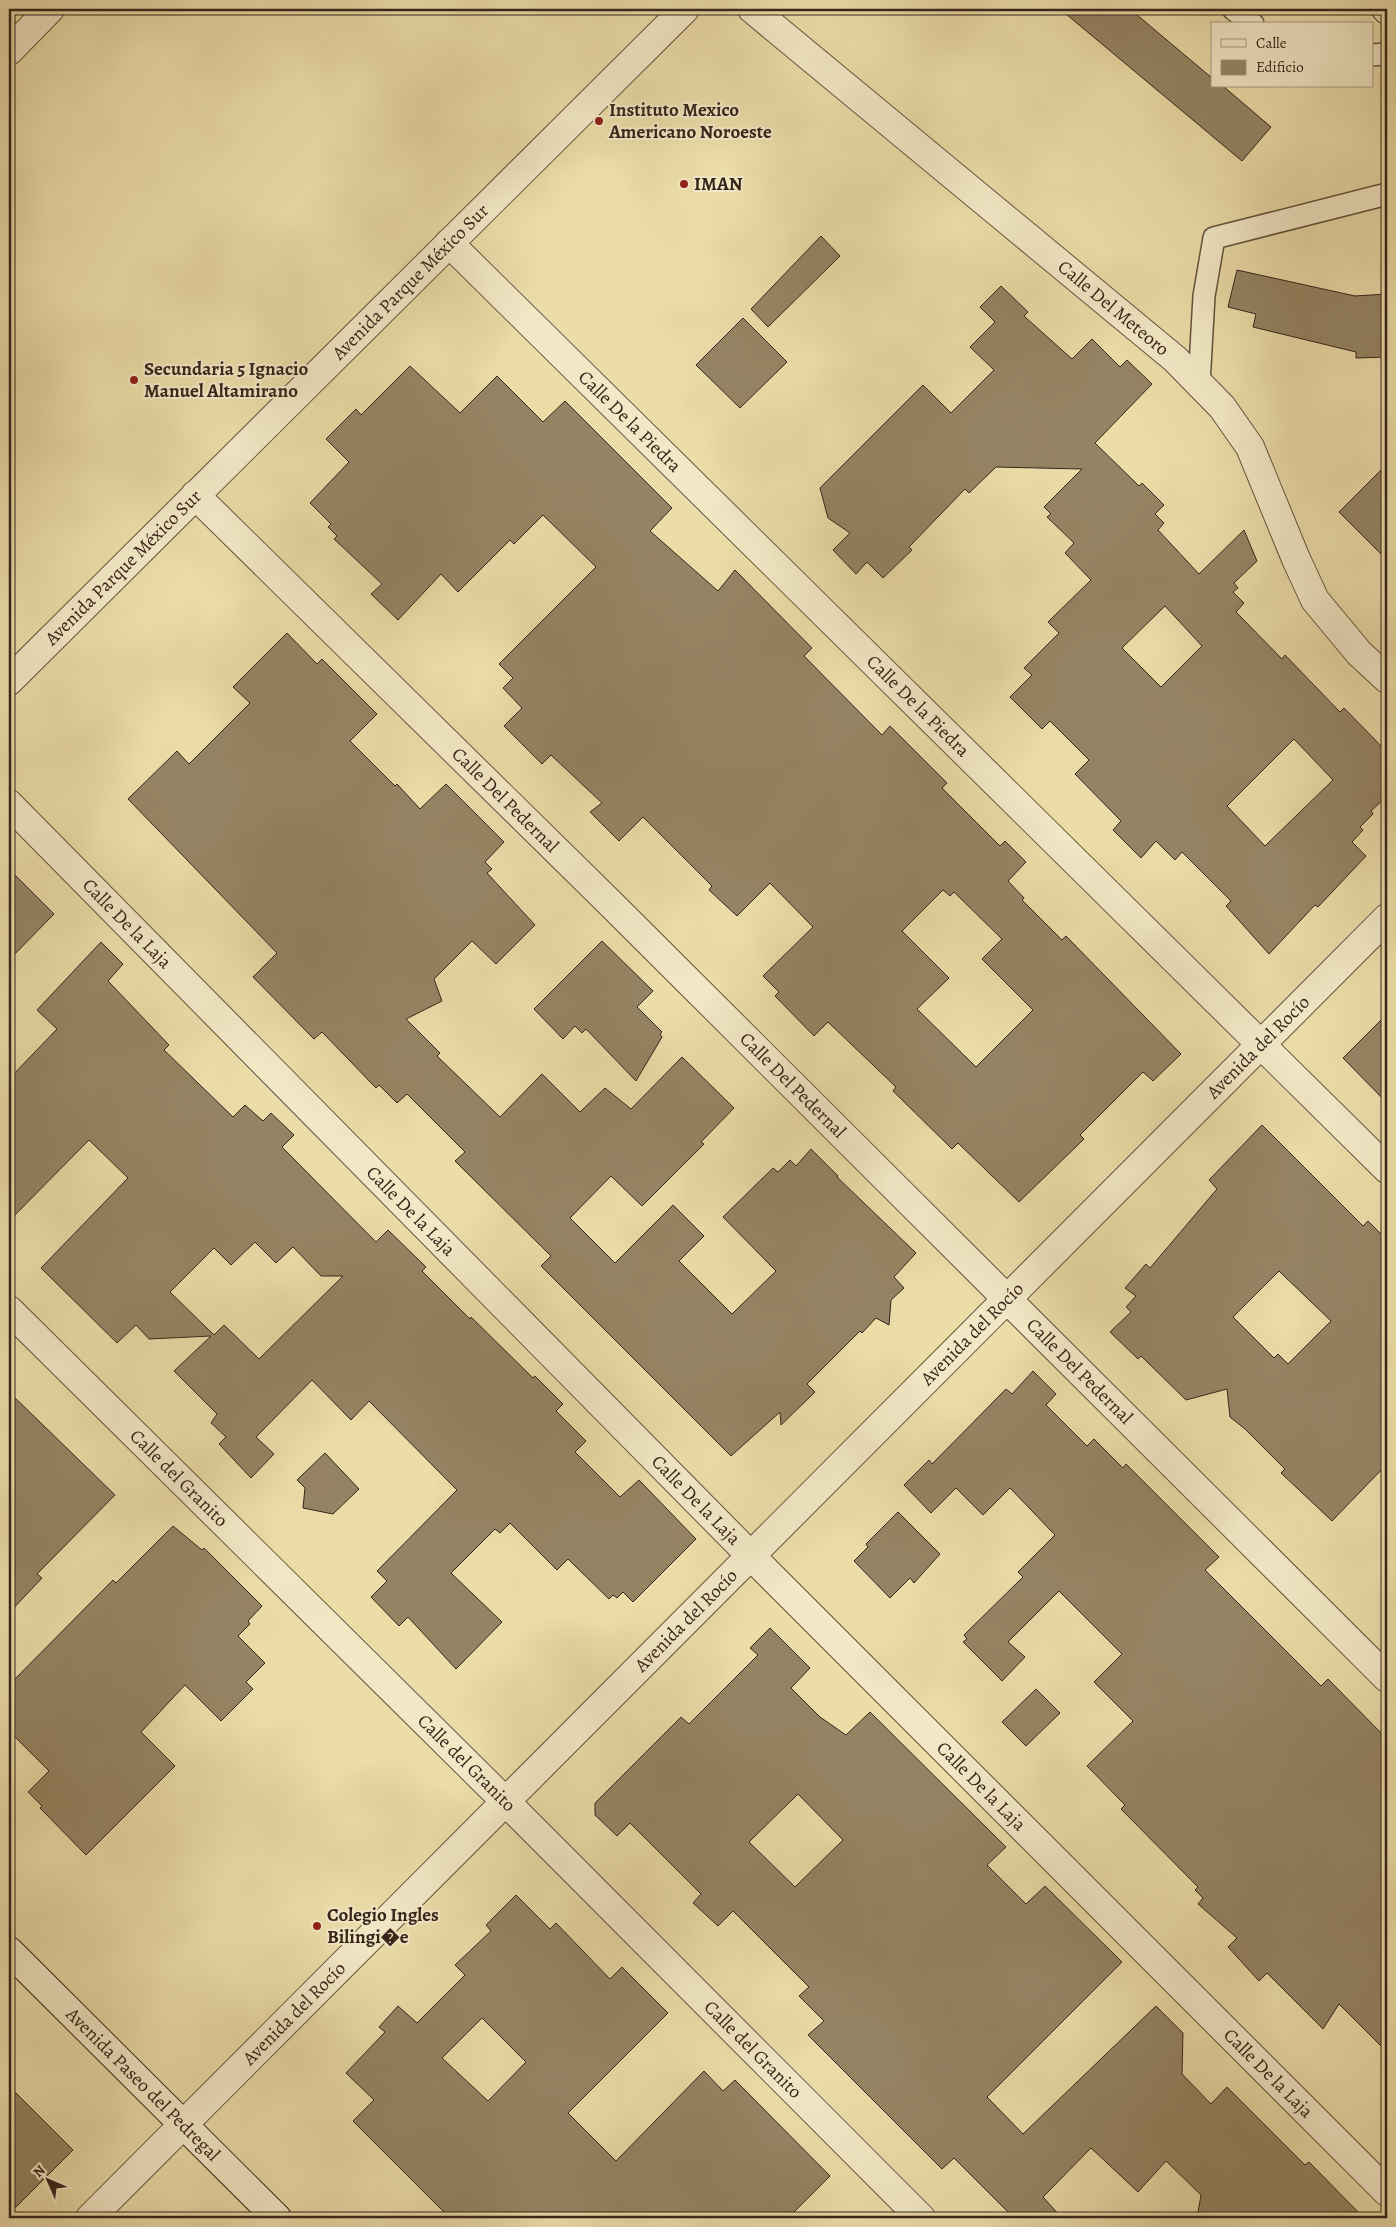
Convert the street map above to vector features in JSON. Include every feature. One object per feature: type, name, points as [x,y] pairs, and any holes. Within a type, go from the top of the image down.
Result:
[{"type":"street","points":[[9,51],[50,9]]},
{"type":"street","name":"Avenida Parque México Sur","points":[[9,681],[685,9]]},
{"type":"street","name":"Calle Del Meteoro","points":[[752,9],[1175,359],[1222,407],[1250,447],[1315,600],[1359,653],[1387,680]]},
{"type":"street","name":"Calle De la Piedra","points":[[449,243],[1387,1169]]},
{"type":"street","name":"Calle Del Pedernal","points":[[195,495],[611,904],[1387,1678]]},
{"type":"street","name":"Calle De la Laja","points":[[9,804],[751,1556],[1387,2192]]},
{"type":"street","name":"Avenida del Rocío","points":[[90,2218],[1387,918]]},
{"type":"street","name":"Calle del Granito","points":[[9,1310],[506,1802],[921,2218]]},
{"type":"street","name":"Avenida Paseo del Pedregal","points":[[9,1951],[277,2218]]},
{"type":"lane","points":[[1233,9],[1250,22]]},
{"type":"lane","points":[[1374,55],[1387,54]]},
{"type":"lane","points":[[1199,384],[1204,296],[1214,238],[1387,194]]},
{"type":"building","points":[[1060,9],[1130,9],[1211,77],[1211,88],[1225,88],[1271,127],[1242,161]]},
{"type":"building","points":[[821,236],[840,256],[768,327],[751,309]]},
{"type":"building","points":[[1237,270],[1355,296],[1387,294],[1387,357],[1356,358],[1356,352],[1253,327],[1256,314],[1228,307]]},
{"type":"building","points":[[1001,286],[1028,312],[1024,316],[1072,359],[1092,339],[1120,367],[1127,360],[1152,384],[1095,443],[1139,486],[1142,483],[1164,505],[1155,514],[1164,523],[1158,530],[1199,574],[1244,530],[1257,561],[1234,583],[1238,588],[1233,592],[1244,603],[1236,612],[1282,659],[1285,655],[1340,712],[1344,708],[1387,752],[1387,796],[1371,811],[1373,814],[1360,827],[1363,830],[1352,842],[1366,856],[1318,907],[1315,905],[1269,954],[1226,906],[1231,901],[1182,852],[1175,860],[1156,841],[1141,858],[1113,830],[1121,821],[1075,774],[1089,760],[1050,721],[1042,729],[1010,697],[1032,675],[1024,668],[1059,633],[1048,622],[1091,580],[1065,553],[1074,543],[1047,517],[1051,514],[1044,507],[1082,469],[996,467],[969,493],[965,489],[909,547],[912,550],[883,578],[867,562],[856,574],[833,550],[850,533],[828,518],[820,488],[923,385],[951,413],[994,370],[970,347],[995,322],[980,307]],"holes":[[[1165,606],[1202,646],[1161,687],[1122,648]],[[1294,739],[1333,780],[1265,846],[1227,806]]]},
{"type":"building","points":[[743,318],[787,362],[740,408],[696,365]]},
{"type":"building","points":[[410,366],[460,413],[497,376],[543,422],[565,401],[672,508],[650,531],[718,591],[735,570],[812,648],[804,656],[882,735],[890,726],[947,783],[942,788],[1000,846],[1005,841],[1026,862],[1008,881],[1024,898],[1022,900],[1062,940],[1066,936],[1181,1054],[1153,1081],[1143,1072],[1080,1135],[1084,1139],[1019,1202],[958,1143],[952,1149],[893,1091],[896,1087],[828,1022],[814,1036],[775,996],[779,992],[763,976],[813,927],[770,883],[737,916],[709,890],[712,886],[643,817],[619,841],[590,812],[602,803],[551,755],[542,764],[504,726],[522,708],[503,688],[513,678],[499,664],[596,567],[543,515],[514,544],[510,540],[458,592],[441,574],[398,620],[371,594],[382,584],[334,539],[337,536],[328,527],[331,524],[310,503],[349,462],[326,439],[356,409],[361,415]],"holes":[[[943,890],[950,896],[954,892],[1002,939],[982,959],[1033,1010],[976,1067],[917,1009],[949,978],[902,931]]]},
{"type":"building","points":[[1387,464],[1387,560],[1339,512]]},
{"type":"building","points":[[287,633],[317,664],[322,659],[377,714],[350,741],[395,786],[397,784],[420,809],[446,784],[504,842],[485,862],[492,869],[487,873],[535,925],[496,964],[472,941],[434,979],[442,1001],[406,1019],[440,1053],[437,1056],[500,1117],[542,1074],[580,1112],[605,1088],[631,1109],[682,1057],[734,1108],[701,1142],[704,1144],[642,1206],[611,1176],[570,1218],[615,1263],[673,1205],[704,1236],[679,1261],[732,1314],[776,1271],[723,1217],[773,1168],[778,1172],[790,1160],[796,1166],[811,1149],[837,1177],[916,1253],[894,1277],[904,1288],[891,1300],[889,1325],[876,1318],[862,1333],[860,1331],[807,1384],[815,1392],[781,1425],[780,1412],[731,1456],[541,1266],[551,1256],[455,1161],[465,1152],[407,1094],[397,1103],[379,1085],[376,1088],[322,1032],[314,1039],[253,977],[277,953],[128,799],[177,751],[189,764],[250,703],[233,687]]},
{"type":"building","points":[[9,869],[54,914],[9,960]]},
{"type":"building","points":[[602,941],[653,991],[637,1007],[662,1032],[660,1034],[662,1037],[636,1081],[586,1029],[582,1033],[575,1026],[563,1039],[534,1009]]},
{"type":"building","points":[[101,942],[123,964],[108,981],[169,1045],[164,1050],[233,1117],[245,1105],[263,1121],[271,1113],[294,1135],[282,1147],[376,1242],[388,1230],[426,1267],[422,1271],[470,1319],[471,1317],[533,1378],[535,1376],[563,1404],[556,1411],[586,1441],[575,1452],[620,1497],[639,1480],[696,1539],[633,1602],[623,1592],[617,1598],[613,1595],[609,1599],[568,1559],[557,1570],[510,1523],[500,1533],[495,1529],[451,1573],[502,1622],[456,1669],[408,1617],[399,1626],[371,1597],[387,1581],[377,1571],[457,1490],[369,1401],[351,1420],[312,1380],[256,1437],[274,1454],[251,1478],[219,1444],[226,1437],[211,1423],[217,1414],[174,1371],[211,1336],[149,1339],[136,1325],[117,1343],[41,1268],[128,1178],[89,1140],[9,1221],[9,1079],[57,1029],[37,1010]],"holes":[[[255,1242],[276,1263],[293,1247],[321,1276],[343,1276],[259,1359],[224,1325],[214,1335],[170,1292],[214,1248],[231,1265]]]},
{"type":"building","points":[[1387,1014],[1387,1103],[1343,1058]]},
{"type":"building","points":[[1262,1125],[1363,1226],[1368,1221],[1387,1240],[1387,1464],[1332,1521],[1281,1473],[1285,1469],[1245,1429],[1230,1417],[1227,1389],[1186,1400],[1141,1356],[1138,1359],[1110,1332],[1131,1312],[1126,1307],[1136,1296],[1125,1288],[1146,1264],[1150,1268],[1217,1189],[1209,1180]],"holes":[[[1279,1271],[1331,1321],[1288,1364],[1278,1354],[1274,1358],[1233,1317]]]},
{"type":"building","points":[[1033,1371],[1056,1394],[1046,1405],[1087,1446],[1094,1439],[1123,1468],[1126,1464],[1219,1557],[1205,1570],[1321,1686],[1328,1679],[1387,1739],[1387,2052],[1339,2004],[1323,2029],[1267,1973],[1259,1981],[1228,1947],[1237,1938],[1198,1904],[1203,1898],[1195,1890],[1198,1887],[1121,1809],[1125,1805],[1087,1766],[1133,1721],[1094,1682],[1122,1654],[1059,1591],[1008,1642],[1025,1657],[1002,1681],[963,1642],[967,1639],[964,1635],[1023,1577],[1018,1572],[1055,1535],[1010,1488],[983,1515],[956,1488],[931,1513],[904,1485],[929,1460],[932,1464],[1006,1389],[1012,1394]]},
{"type":"building","points":[[9,1392],[115,1495],[37,1574],[42,1578],[9,1613]]},
{"type":"building","points":[[325,1453],[359,1489],[333,1514],[303,1508],[305,1488],[297,1480]]},
{"type":"building","points":[[898,1512],[940,1554],[914,1583],[910,1578],[890,1598],[854,1561],[868,1547],[866,1544]]},
{"type":"building","points":[[173,1526],[202,1550],[204,1548],[262,1606],[248,1621],[250,1624],[238,1636],[265,1663],[246,1682],[253,1689],[221,1721],[185,1685],[141,1732],[175,1766],[86,1855],[40,1808],[42,1806],[28,1792],[49,1771],[9,1731],[9,1685],[113,1580],[116,1583]]},
{"type":"building","points":[[770,1628],[810,1668],[791,1688],[820,1717],[846,1735],[870,1712],[1006,1847],[987,1865],[1026,1904],[1045,1886],[1122,1962],[987,2097],[1023,2134],[1156,2006],[1183,2033],[1182,2074],[1211,2104],[1227,2087],[1305,2165],[1309,2162],[1364,2218],[1197,2218],[1201,2195],[1166,2161],[1138,2192],[1091,2148],[1043,2197],[1062,2218],[1014,2218],[954,2158],[942,2169],[808,2035],[824,2021],[799,1996],[809,1987],[733,1911],[718,1926],[693,1903],[701,1894],[630,1823],[617,1836],[595,1815],[595,1803],[681,1717],[689,1724],[758,1655],[750,1648]],"holes":[[[798,1794],[843,1840],[795,1887],[749,1842]]]},
{"type":"building","points":[[1036,1689],[1060,1713],[1026,1746],[1002,1722]]},
{"type":"building","points":[[516,1895],[550,1929],[556,1923],[610,1979],[622,1967],[668,2013],[568,2113],[616,2161],[704,2071],[723,2091],[735,2080],[830,2176],[788,2218],[450,2218],[353,2121],[374,2100],[346,2073],[385,2032],[379,2027],[398,2006],[417,2023],[465,1975],[455,1965],[491,1931],[486,1925]],"holes":[[[482,2018],[526,2062],[488,2101],[442,2058]]]},
{"type":"building","points":[[9,2086],[73,2150],[9,2214]]},
{"type":"place","name":"Instituto Mexico Americano Noroeste","points":[[599,121]]},
{"type":"place","name":"IMAN","points":[[684,184]]},
{"type":"place","name":"Secundaria 5 Ignacio Manuel Altamirano","points":[[134,380]]},
{"type":"place","name":"Colegio Ingles Bilingi�e","points":[[317,1926]]}]
